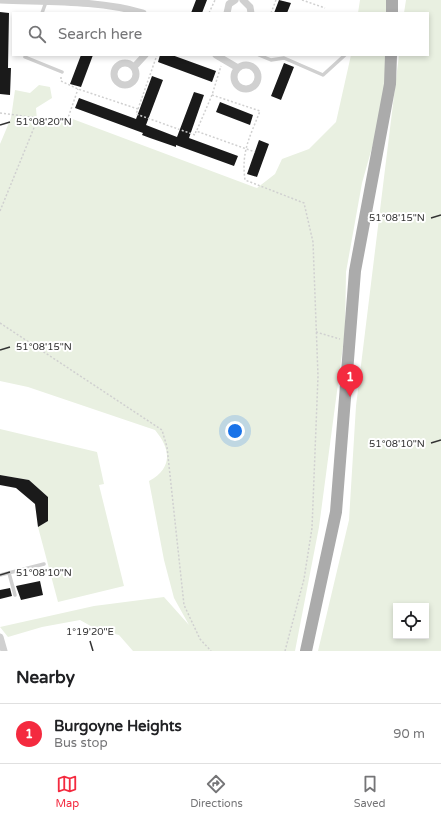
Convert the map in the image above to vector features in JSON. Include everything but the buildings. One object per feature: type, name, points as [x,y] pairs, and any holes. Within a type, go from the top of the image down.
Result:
[{"type":"main road","points":[[392,0],[392,12]]},
{"type":"main road","points":[[306,651],[336,512],[355,271],[390,84],[391,56]]},
{"type":"street","points":[[0,0],[46,2],[77,1],[127,7],[140,12]]},
{"type":"street","points":[[227,12],[229,4],[235,0]]},
{"type":"street","points":[[243,0],[250,6],[251,12]]},
{"type":"street","points":[[134,67],[144,56]]},
{"type":"street","points":[[218,56],[238,68]]},
{"type":"street","points":[[1,640],[4,651]]},
{"type":"lane","points":[[42,12],[46,2]]},
{"type":"lane","points":[[26,56],[62,72]]},
{"type":"lane","points":[[261,56],[271,60],[284,58],[323,75],[344,56]]},
{"type":"lane","points":[[0,575],[44,564]]},
{"type":"lane","points":[[9,573],[15,595]]},
{"type":"path","points":[[209,12],[215,0]]},
{"type":"path","points":[[271,12],[276,0]]},
{"type":"path","points":[[302,0],[325,8]]},
{"type":"path","points":[[157,56],[136,114],[195,135],[212,95],[223,59]]},
{"type":"path","points":[[62,72],[61,81],[78,89],[138,109]]},
{"type":"path","points":[[0,113],[38,118],[68,118],[78,89]]},
{"type":"path","points":[[212,95],[260,111],[245,148],[243,163],[245,180],[304,203],[313,242],[318,376],[312,528],[304,579],[285,651]]},
{"type":"path","points":[[0,211],[38,118]]},
{"type":"path","points":[[196,131],[254,152]]},
{"type":"path","points":[[0,323],[162,430],[167,447],[184,605],[200,639],[211,651]]},
{"type":"path","points":[[316,332],[349,342]]},
{"type":"green space","points":[[360,0],[392,0],[392,12],[358,12]]},
{"type":"green space","points":[[406,0],[441,0],[441,651],[318,651],[349,520],[356,406],[399,56],[429,56],[429,12],[404,12]]},
{"type":"green space","points":[[351,56],[391,56],[388,91],[362,183],[346,272],[345,331],[319,527],[295,651],[133,651],[119,635],[96,629],[80,620],[42,627],[8,637],[0,627],[94,606],[164,597],[189,625],[174,598],[164,560],[149,481],[157,476],[162,470],[166,464],[167,458],[164,444],[155,430],[28,387],[0,381],[0,144],[11,118],[15,90],[30,93],[39,85],[50,87],[52,98],[36,108],[37,120],[70,118],[257,188],[275,174],[282,159],[309,149],[336,122]]},
{"type":"green space","points":[[0,429],[97,452],[104,484],[99,485],[124,586],[58,602],[38,527],[48,521],[48,497],[29,480],[0,475]]},
{"type":"place","name":"Burgoyne Heights","points":[[350,397]]}]
